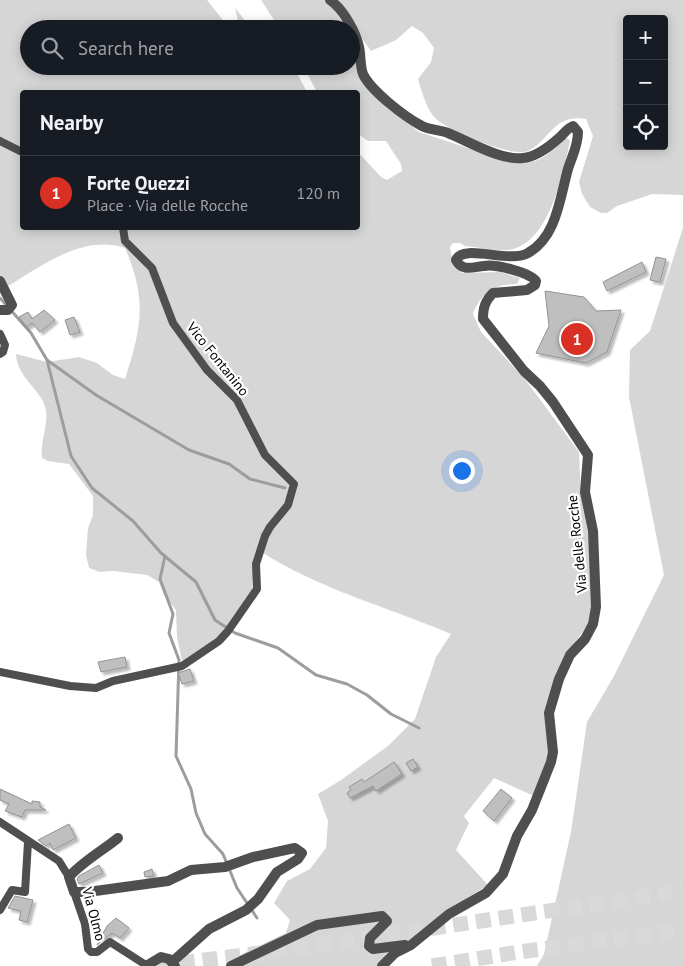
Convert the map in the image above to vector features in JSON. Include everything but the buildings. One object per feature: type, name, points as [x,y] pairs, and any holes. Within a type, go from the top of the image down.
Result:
[{"type":"street","name":"Via delle Rocche","points":[[330,0],[336,4],[346,20]]},
{"type":"street","name":"Via delle Rocche","points":[[360,55],[362,72],[368,83],[400,111],[423,126],[446,132],[499,154],[521,159],[530,157],[549,147],[568,128],[572,126],[577,130],[577,148],[567,172],[558,210],[545,237],[536,248],[520,256],[493,256],[470,252],[458,255],[456,260],[458,264],[466,268],[485,266],[516,271],[536,281],[531,289],[492,293],[486,300],[483,319],[524,372],[540,386],[553,402],[588,456],[584,492],[593,538],[596,606],[593,624],[585,638],[570,656],[559,679],[549,713],[553,752],[551,762],[532,810],[517,836],[503,874],[486,893],[449,914],[412,945],[395,953],[382,966]]},
{"type":"street","points":[[0,140],[20,151]]},
{"type":"street","name":"Vico Fontanino","points":[[0,672],[70,686],[96,688],[113,682],[182,666],[219,641],[257,589],[255,571],[259,555],[270,527],[288,505],[294,484],[266,454],[236,400],[207,370],[173,323],[152,268],[125,241],[123,230]]},
{"type":"street","points":[[0,281],[12,302],[5,309]]},
{"type":"street","points":[[0,334],[5,345],[3,352],[0,354]]},
{"type":"street","name":"Via Olmo","points":[[0,822],[59,861],[69,877],[86,924],[88,949],[91,952],[98,952],[110,942],[146,966],[161,957],[173,964]]},
{"type":"street","name":"Via Olmo","points":[[69,877],[79,866],[92,859],[118,838]]},
{"type":"street","points":[[0,910],[12,890],[25,892],[28,842]]},
{"type":"street","points":[[74,892],[88,892],[168,881],[191,870],[225,867],[252,857],[290,848],[295,848],[302,852],[298,859],[277,872],[258,899],[246,910],[209,929],[173,964]]},
{"type":"street","points":[[231,966],[317,924],[352,919],[382,916],[386,919],[386,924],[373,934],[368,942],[373,949],[412,945]]},
{"type":"shaded area","points":[[0,0],[207,0],[223,20],[20,20],[20,75],[298,75],[306,90],[20,90],[20,230],[360,230],[360,154],[381,177],[387,180],[402,171],[401,164],[386,141],[368,141],[360,135],[360,90],[316,90],[308,75],[359,75],[366,87],[419,132],[513,163],[531,162],[543,158],[566,137],[570,141],[552,206],[534,236],[522,245],[508,250],[465,246],[460,243],[453,243],[450,247],[453,264],[462,273],[500,272],[520,278],[517,284],[509,284],[489,291],[480,300],[473,314],[481,332],[524,378],[579,452],[581,496],[590,544],[592,606],[588,624],[561,662],[547,761],[534,796],[494,778],[464,816],[469,823],[456,850],[488,885],[464,900],[419,934],[386,954],[379,966],[225,966],[240,955],[286,933],[290,920],[274,903],[287,881],[310,869],[326,848],[328,821],[318,794],[388,746],[415,719],[436,657],[451,634],[328,586],[303,575],[257,549],[254,559],[252,591],[229,626],[216,639],[182,661],[177,637],[176,610],[164,595],[159,582],[147,575],[113,571],[100,572],[89,568],[86,555],[88,528],[93,515],[93,496],[69,464],[48,461],[42,458],[46,411],[41,397],[25,378],[17,363],[16,354],[47,362],[79,357],[97,363],[113,375],[125,379],[135,344],[140,313],[137,283],[125,248],[92,245],[76,249],[44,264],[0,291]]},
{"type":"shaded area","points":[[261,0],[324,0],[340,20],[274,20]]},
{"type":"shaded area","points":[[339,0],[683,0],[683,195],[652,194],[617,206],[607,213],[601,213],[590,207],[582,194],[579,182],[593,136],[586,119],[575,118],[559,124],[542,141],[528,151],[520,152],[495,147],[465,136],[435,118],[427,105],[418,79],[431,62],[434,48],[423,33],[412,26],[396,40],[371,51],[360,35],[360,20],[350,20]]},
{"type":"shaded area","points":[[235,8],[245,20],[238,20]]},
{"type":"shaded area","points":[[683,228],[683,966],[537,966],[544,954],[571,832],[587,722],[614,676],[664,575],[629,397],[630,350],[650,331]]},
{"type":"waterway","points":[[0,298],[31,333],[47,360],[96,395],[189,450],[229,464],[250,479],[285,488]]},
{"type":"waterway","points":[[47,360],[71,456],[92,488],[133,521],[161,553],[196,582],[215,620],[235,633],[278,648],[316,675],[347,684],[367,695],[391,714],[419,728]]},
{"type":"waterway","points":[[165,556],[160,579],[173,614],[169,633],[179,660],[176,756],[191,789],[196,813],[205,834],[223,854],[237,888],[257,918]]},
{"type":"tunnel","points":[[157,966],[299,948],[683,891]]},
{"type":"tunnel","points":[[432,966],[519,952],[683,930]]},
{"type":"place","name":"Forte Quezzi","points":[[577,339]]}]
